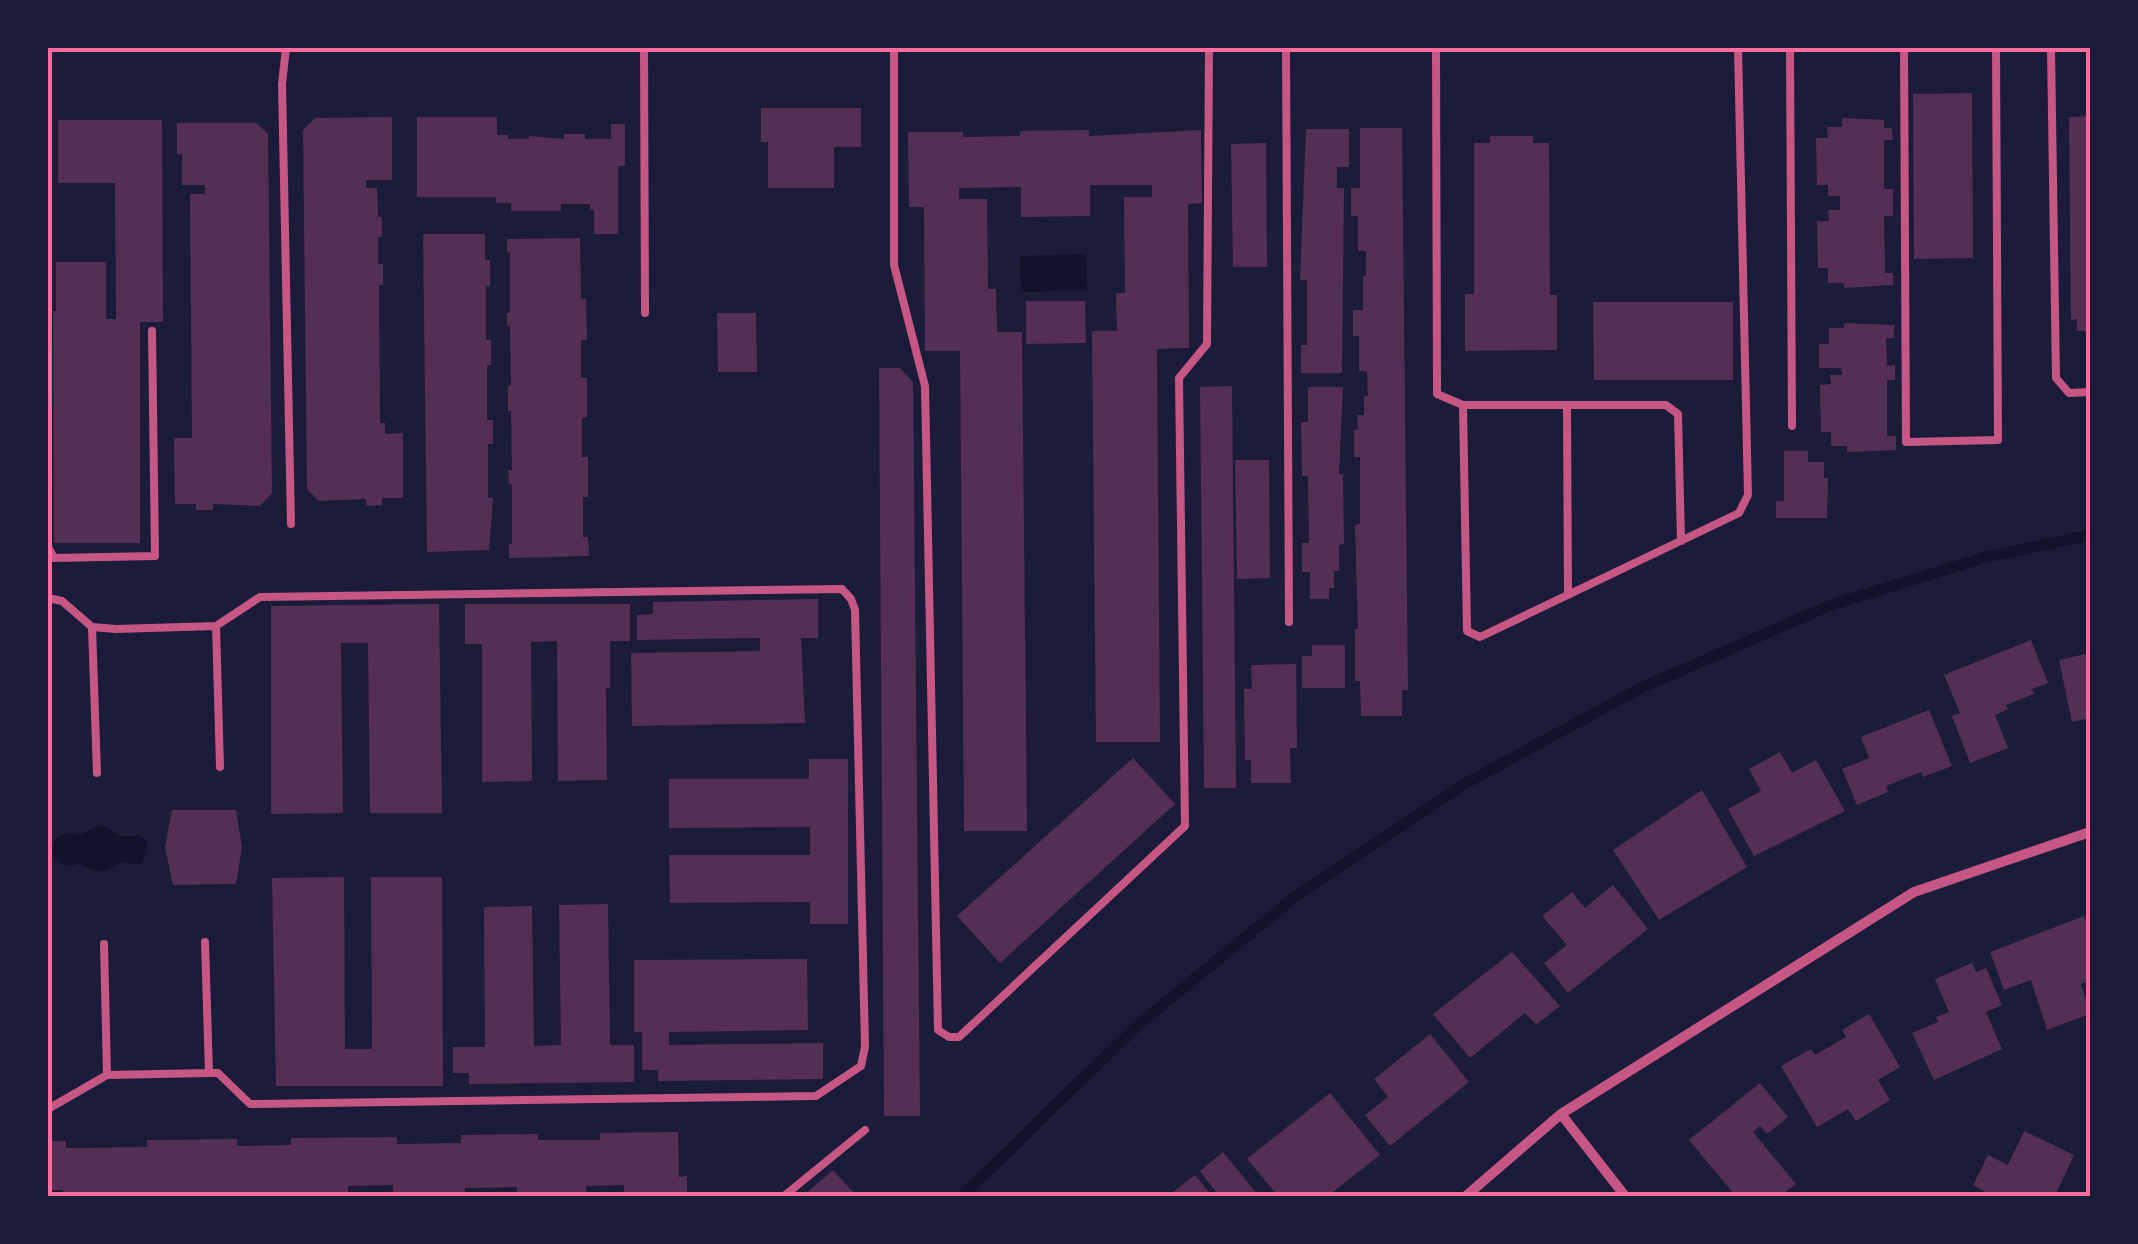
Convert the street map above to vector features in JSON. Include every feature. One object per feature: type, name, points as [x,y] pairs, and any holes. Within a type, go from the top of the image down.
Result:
[{"type":"street","points":[[1466,1196],[1561,1114],[1914,892],[2090,832]]},
{"type":"street","points":[[1561,1114],[1625,1196]]},
{"type":"lane","points":[[286,48],[282,84],[292,524]]},
{"type":"lane","points":[[644,48],[645,313]]},
{"type":"lane","points":[[894,48],[894,265],[925,386],[938,1030],[959,1038],[1184,826],[1179,378],[1207,344],[1208,48]]},
{"type":"lane","points":[[1286,48],[1289,622]]},
{"type":"lane","points":[[1436,48],[1438,394],[1464,405],[1666,405],[1678,414],[1681,541]]},
{"type":"lane","points":[[1464,405],[1467,631],[1480,637],[1739,513],[1748,496],[1738,48]]},
{"type":"lane","points":[[1790,48],[1792,426]]},
{"type":"lane","points":[[1904,48],[1906,442],[1998,440],[1996,48]]},
{"type":"lane","points":[[2051,48],[2056,378],[2069,393],[2090,392]]},
{"type":"lane","points":[[48,547],[54,558],[155,556],[152,330]]},
{"type":"lane","points":[[1566,405],[1568,595]]},
{"type":"lane","points":[[48,598],[62,601],[92,627],[216,626],[260,597],[842,589],[856,610],[866,1047],[861,1066],[816,1096],[250,1104],[218,1073],[209,1073],[107,1075],[48,1108]]},
{"type":"lane","points":[[216,626],[220,767]]},
{"type":"lane","points":[[92,627],[98,773]]},
{"type":"lane","points":[[205,942],[209,1073]]},
{"type":"lane","points":[[104,944],[107,1075]]},
{"type":"lane","points":[[784,1196],[865,1130]]},
{"type":"shaded area","points":[[1086,254],[1087,290],[1021,292],[1020,256]]},
{"type":"shaded area","points":[[101,825],[121,836],[145,840],[146,856],[140,865],[122,862],[96,871],[80,863],[67,865],[57,861],[53,850],[57,837],[65,833],[80,835]]},
{"type":"building","points":[[1972,93],[1973,258],[1914,259],[1913,94]]},
{"type":"building","points":[[761,108],[861,108],[861,147],[834,147],[834,188],[768,188],[768,142],[761,142]]},
{"type":"building","points":[[2090,116],[2090,331],[2077,331],[2077,319],[2071,320],[2069,117]]},
{"type":"building","points":[[392,117],[392,180],[366,180],[366,188],[377,188],[378,217],[382,217],[382,237],[378,237],[378,264],[383,264],[383,285],[379,285],[380,423],[385,423],[385,434],[403,433],[403,498],[382,498],[382,505],[366,506],[366,499],[319,501],[307,489],[303,130],[315,118]]},
{"type":"building","points":[[417,117],[497,117],[497,135],[508,135],[508,139],[564,139],[564,134],[585,134],[585,139],[611,139],[611,124],[625,124],[625,166],[618,166],[618,234],[594,234],[594,210],[590,210],[590,204],[561,204],[561,211],[511,211],[511,203],[496,203],[496,197],[417,197]]},
{"type":"building","points":[[1842,118],[1884,120],[1884,128],[1892,128],[1893,140],[1884,140],[1884,189],[1893,189],[1893,216],[1884,216],[1885,273],[1893,273],[1893,285],[1844,288],[1844,283],[1828,283],[1828,268],[1818,268],[1817,221],[1829,221],[1828,210],[1840,210],[1840,196],[1828,196],[1828,185],[1817,185],[1816,138],[1828,138],[1827,127],[1842,127]]},
{"type":"building","points":[[58,120],[162,120],[163,322],[140,322],[140,543],[54,543],[56,262],[106,262],[106,319],[116,319],[115,183],[58,183]]},
{"type":"building","points":[[177,123],[256,123],[268,134],[272,493],[260,506],[213,504],[213,510],[196,510],[196,504],[175,504],[174,438],[192,438],[190,194],[205,194],[205,185],[182,185]]},
{"type":"building","points":[[1360,128],[1402,128],[1408,690],[1402,690],[1402,716],[1361,716],[1360,681],[1355,681],[1355,525],[1360,524],[1360,457],[1354,457],[1354,430],[1358,430],[1357,415],[1364,415],[1364,396],[1368,396],[1367,371],[1359,371],[1359,336],[1353,336],[1353,310],[1363,310],[1366,276],[1366,251],[1358,251],[1358,216],[1351,216],[1351,188],[1360,188]]},
{"type":"building","points":[[1306,129],[1349,129],[1349,167],[1337,167],[1337,188],[1344,188],[1342,373],[1301,373],[1301,345],[1307,345],[1307,280],[1300,280]]},
{"type":"building","points":[[1089,130],[1089,136],[1201,130],[1202,203],[1188,204],[1189,348],[1157,349],[1160,742],[1096,742],[1092,331],[1117,331],[1116,293],[1125,293],[1124,197],[1152,197],[1152,185],[1090,185],[1090,216],[1021,217],[1021,187],[959,188],[959,199],[987,199],[988,289],[996,289],[997,332],[1022,332],[1027,831],[964,831],[960,351],[925,351],[924,207],[909,207],[908,132],[963,132],[963,137]]},
{"type":"building","points":[[1490,136],[1533,136],[1533,143],[1549,143],[1550,295],[1557,295],[1557,350],[1465,351],[1465,294],[1474,294],[1474,143],[1490,143]]},
{"type":"building","points":[[1266,143],[1267,267],[1233,267],[1231,144]]},
{"type":"building","points":[[423,234],[485,234],[485,260],[490,260],[486,340],[491,340],[487,420],[493,420],[493,444],[488,444],[488,498],[493,498],[489,550],[427,552]]},
{"type":"building","points":[[580,238],[581,299],[586,298],[587,340],[581,340],[581,378],[587,378],[582,457],[588,457],[583,537],[588,537],[589,556],[509,558],[512,484],[508,470],[512,470],[507,239]]},
{"type":"building","points":[[1026,301],[1085,301],[1086,343],[1026,344]]},
{"type":"building","points":[[1593,302],[1733,302],[1733,380],[1594,380]]},
{"type":"building","points":[[717,313],[756,313],[757,372],[718,372]]},
{"type":"building","points":[[1844,323],[1894,325],[1894,338],[1886,338],[1887,366],[1895,365],[1895,380],[1887,380],[1887,436],[1896,436],[1896,450],[1847,452],[1847,446],[1831,446],[1831,432],[1821,432],[1820,385],[1831,384],[1830,375],[1842,375],[1841,368],[1819,368],[1819,344],[1829,344],[1829,328],[1844,328]]},
{"type":"building","points":[[879,368],[900,368],[913,382],[920,1116],[884,1116]]},
{"type":"building","points":[[1232,386],[1236,788],[1204,788],[1200,387]]},
{"type":"building","points":[[1308,387],[1343,387],[1339,474],[1343,474],[1344,544],[1339,545],[1339,571],[1334,571],[1329,599],[1310,599],[1310,572],[1302,572],[1302,543],[1309,543],[1308,476],[1302,476],[1301,422],[1308,422]]},
{"type":"building","points":[[1784,451],[1808,451],[1808,462],[1824,462],[1824,478],[1828,478],[1827,518],[1776,518],[1776,501],[1784,501]]},
{"type":"building","points":[[1235,460],[1269,460],[1270,578],[1237,579]]},
{"type":"building","points":[[818,599],[818,638],[801,638],[805,723],[632,726],[631,653],[760,651],[760,638],[637,640],[637,615],[653,614],[653,602]]},
{"type":"building","points":[[439,604],[442,813],[370,813],[368,643],[341,643],[343,813],[271,814],[271,606]]},
{"type":"building","points":[[465,604],[630,604],[630,641],[610,641],[607,780],[558,781],[557,641],[531,642],[532,781],[482,782],[482,644],[465,644]]},
{"type":"building","points":[[2031,640],[2048,683],[2032,689],[2034,694],[2006,705],[2008,709],[1995,715],[2008,748],[1970,763],[1952,716],[1960,713],[1944,675]]},
{"type":"building","points":[[1312,645],[1345,645],[1345,688],[1302,688],[1302,656],[1312,656]]},
{"type":"building","points":[[2090,653],[2090,718],[2072,722],[2059,660]]},
{"type":"building","points":[[1296,664],[1297,748],[1290,748],[1291,783],[1251,783],[1251,760],[1245,760],[1244,689],[1252,689],[1251,665]]},
{"type":"building","points":[[1929,710],[1952,766],[1923,777],[1921,772],[1886,786],[1888,792],[1857,805],[1842,769],[1869,758],[1861,737]]},
{"type":"building","points":[[1780,752],[1792,773],[1816,760],[1845,811],[1754,856],[1728,809],[1761,791],[1749,769]]},
{"type":"building","points":[[1133,758],[1175,804],[1000,963],[957,916]]},
{"type":"building","points":[[809,759],[848,759],[848,924],[810,924],[810,902],[670,903],[669,855],[810,855],[810,827],[669,828],[669,779],[809,779]]},
{"type":"building","points":[[1702,790],[1747,867],[1659,920],[1613,850]]},
{"type":"building","points":[[172,810],[236,810],[242,847],[236,884],[173,885],[165,847]]},
{"type":"building","points":[[344,877],[345,1049],[372,1049],[371,877],[442,877],[443,1086],[276,1086],[272,878]]},
{"type":"building","points":[[1613,885],[1648,929],[1568,993],[1544,963],[1567,945],[1542,916],[1572,892],[1585,908]]},
{"type":"building","points":[[608,904],[610,1045],[634,1045],[634,1082],[469,1084],[469,1073],[453,1073],[453,1047],[485,1047],[484,907],[532,906],[534,1046],[561,1045],[559,905]]},
{"type":"building","points":[[2084,916],[2090,931],[2090,981],[2081,984],[2090,1014],[2047,1030],[2031,980],[2004,990],[1990,952]]},
{"type":"building","points":[[1512,952],[1560,1006],[1536,1025],[1525,1013],[1470,1058],[1433,1014]]},
{"type":"building","points":[[807,959],[808,1030],[669,1032],[669,1045],[823,1043],[823,1079],[658,1081],[658,1070],[642,1070],[642,1032],[634,1032],[634,960]]},
{"type":"building","points":[[1972,963],[1976,972],[1986,968],[2002,1005],[1986,1012],[2002,1049],[1934,1080],[1912,1033],[1938,1022],[1936,1017],[1949,1012],[1935,979]]},
{"type":"building","points":[[1869,1014],[1900,1067],[1878,1080],[1890,1100],[1856,1121],[1848,1109],[1817,1127],[1781,1066],[1811,1049],[1815,1055],[1846,1037],[1842,1030]]},
{"type":"building","points":[[1430,1034],[1469,1082],[1390,1146],[1365,1115],[1388,1097],[1374,1079]]},
{"type":"building","points":[[1760,1083],[1788,1117],[1767,1134],[1760,1126],[1753,1132],[1796,1184],[1780,1196],[1729,1196],[1733,1193],[1689,1140]]},
{"type":"building","points":[[1330,1093],[1380,1155],[1328,1196],[1278,1196],[1247,1159]]},
{"type":"building","points":[[2024,1131],[2074,1155],[2055,1196],[1993,1196],[1973,1185],[1988,1155],[2008,1165]]},
{"type":"building","points":[[678,1132],[679,1177],[687,1176],[687,1196],[624,1196],[624,1185],[586,1186],[586,1196],[517,1196],[517,1187],[465,1188],[465,1196],[393,1196],[393,1185],[348,1186],[348,1196],[63,1196],[63,1190],[48,1190],[48,1141],[66,1141],[66,1148],[147,1147],[147,1140],[237,1139],[237,1146],[291,1145],[291,1138],[397,1137],[397,1144],[461,1143],[461,1135],[538,1134],[538,1140],[600,1140],[600,1133]]},
{"type":"building","points":[[1223,1152],[1259,1196],[1212,1196],[1216,1192],[1200,1171]]},
{"type":"building","points":[[833,1170],[853,1192],[848,1196],[803,1196]]},
{"type":"building","points":[[1195,1175],[1212,1196],[1168,1196]]},
{"type":"waterway","points":[[962,1196],[1139,1024],[1296,896],[1468,782],[1641,688],[1831,605],[1986,557],[2090,535]]}]
